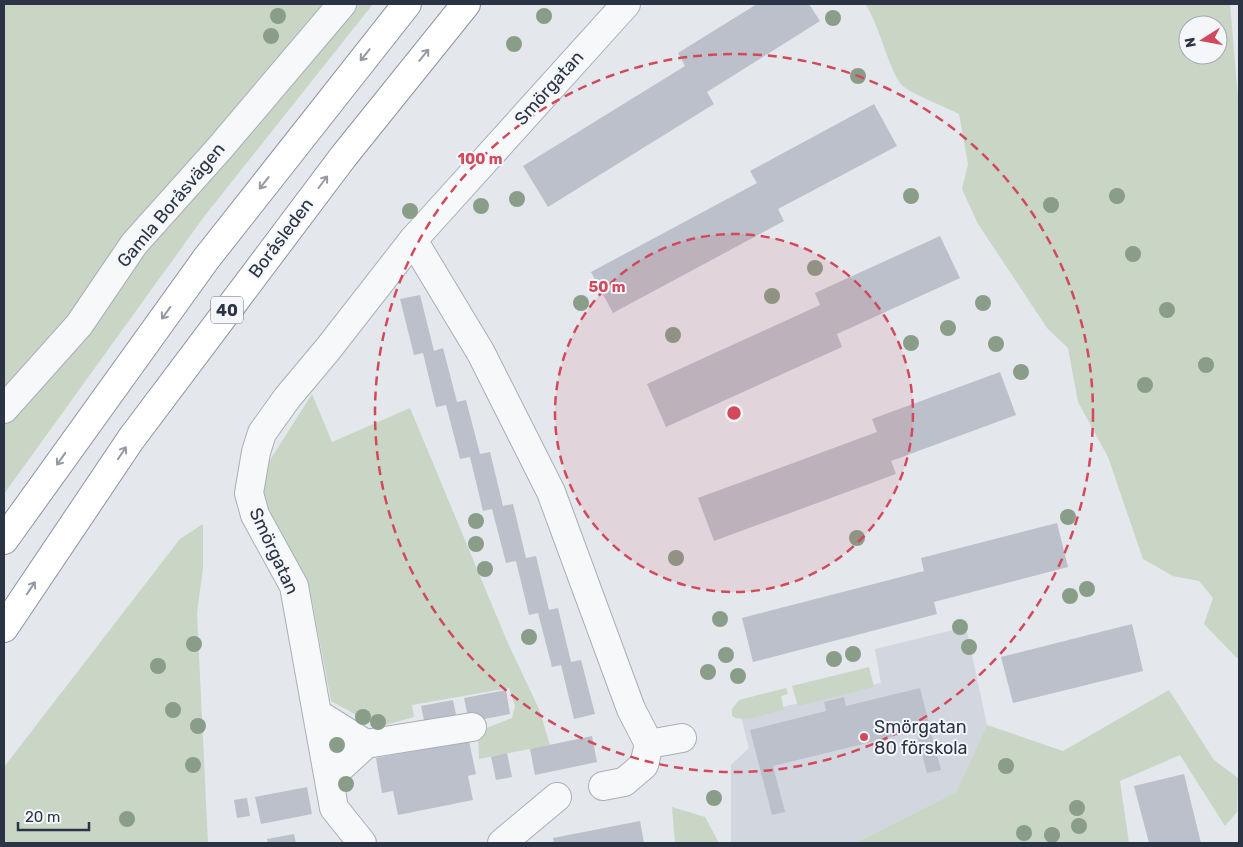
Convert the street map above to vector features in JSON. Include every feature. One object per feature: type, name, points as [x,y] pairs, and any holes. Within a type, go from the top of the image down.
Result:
[{"type":"highway","points":[[4,540],[206,258],[407,4]]},
{"type":"highway","name":"Boråsleden","points":[[4,628],[131,439],[342,157],[466,4]]},
{"type":"street","name":"Gamla Boråsvägen","points":[[4,409],[79,325],[134,244],[219,149],[342,4]]},
{"type":"street","name":"Smörgatan","points":[[362,843],[334,808],[294,586],[255,516],[249,493],[252,467],[262,433],[413,240],[626,4]]},
{"type":"street","points":[[413,240],[481,353],[551,492],[631,709],[649,744],[644,765],[624,782],[603,786]]},
{"type":"street","points":[[318,714],[366,744]]},
{"type":"street","points":[[329,778],[366,744],[472,727]]},
{"type":"street","points":[[649,744],[682,738]]},
{"type":"street","points":[[502,843],[556,797]]},
{"type":"shaded area","name":"Smörgatan 80 förskola","points":[[966,627],[987,725],[956,792],[855,843],[731,843],[731,765],[749,748],[741,717],[881,683],[875,649]]},
{"type":"green space","points":[[4,4],[373,4],[203,218],[4,494]]},
{"type":"green space","points":[[865,4],[1230,4],[1239,109],[1239,656],[1237,658],[1204,624],[1213,598],[1199,581],[1173,576],[1143,559],[1108,457],[1078,402],[1068,348],[1047,328],[978,224],[962,189],[968,164],[959,114],[904,87],[889,61],[875,23]]},
{"type":"green space","points":[[312,394],[332,442],[410,408],[507,641],[539,709],[550,745],[479,759],[478,735],[484,729],[512,718],[515,706],[509,688],[412,705],[414,717],[378,727],[331,701],[310,590],[262,509],[263,471]]},
{"type":"green space","points":[[203,524],[203,568],[197,613],[208,843],[5,843],[4,767],[180,539]]},
{"type":"green space","points":[[869,667],[874,687],[798,706],[792,686]]},
{"type":"green space","points":[[786,688],[788,694],[781,696],[784,710],[742,719],[732,716],[732,709],[739,700]]},
{"type":"green space","points":[[1169,690],[1214,760],[1238,778],[1237,812],[1225,826],[1180,755],[1120,781],[1129,843],[855,843],[956,792],[987,725],[1063,751]]},
{"type":"green space","points":[[672,807],[705,817],[719,843],[675,843]]},
{"type":"building","points":[[757,4],[809,4],[820,21],[707,92],[714,104],[548,207],[523,166],[685,66],[678,53]]},
{"type":"building","points":[[874,104],[897,146],[778,209],[784,221],[613,313],[591,272],[757,183],[750,171]]},
{"type":"building","points":[[940,236],[960,278],[837,334],[842,347],[666,427],[647,384],[820,305],[815,293]]},
{"type":"building","points":[[420,295],[434,351],[443,348],[457,402],[466,400],[480,454],[490,452],[503,506],[513,504],[526,558],[536,556],[549,610],[558,608],[571,662],[581,660],[595,714],[574,719],[561,665],[552,667],[538,613],[529,615],[516,561],[506,563],[492,509],[483,511],[470,457],[460,459],[446,405],[436,407],[423,353],[414,355],[400,299]]},
{"type":"building","points":[[1000,372],[1016,415],[891,461],[896,474],[714,541],[698,498],[877,432],[872,419]]},
{"type":"building","points":[[1057,523],[1068,567],[934,602],[937,614],[753,662],[742,618],[924,571],[921,558]]},
{"type":"building","points":[[1132,624],[1143,671],[1013,703],[1001,657]]},
{"type":"building","points":[[920,688],[941,770],[927,773],[916,731],[773,766],[785,812],[772,815],[750,730],[826,711],[824,702],[844,697],[846,706]]},
{"type":"building","points":[[506,690],[510,714],[469,722],[464,698]]},
{"type":"building","points":[[453,700],[458,724],[426,730],[421,706]]},
{"type":"building","points":[[592,736],[597,762],[535,775],[530,749]]},
{"type":"building","points":[[469,741],[476,774],[468,776],[473,800],[398,815],[393,791],[382,793],[376,758]]},
{"type":"building","points":[[507,753],[512,777],[496,780],[491,757]]},
{"type":"building","points":[[1184,774],[1201,843],[1149,843],[1134,786]]},
{"type":"building","points":[[307,787],[312,814],[261,824],[255,797]]},
{"type":"building","points":[[247,798],[250,816],[237,818],[234,800]]},
{"type":"building","points":[[640,821],[644,843],[554,843],[553,838]]},
{"type":"building","points":[[294,834],[296,843],[268,843],[267,839]]},
{"type":"place","name":"Smörgatan 80 förskola","points":[[864,737]]}]
